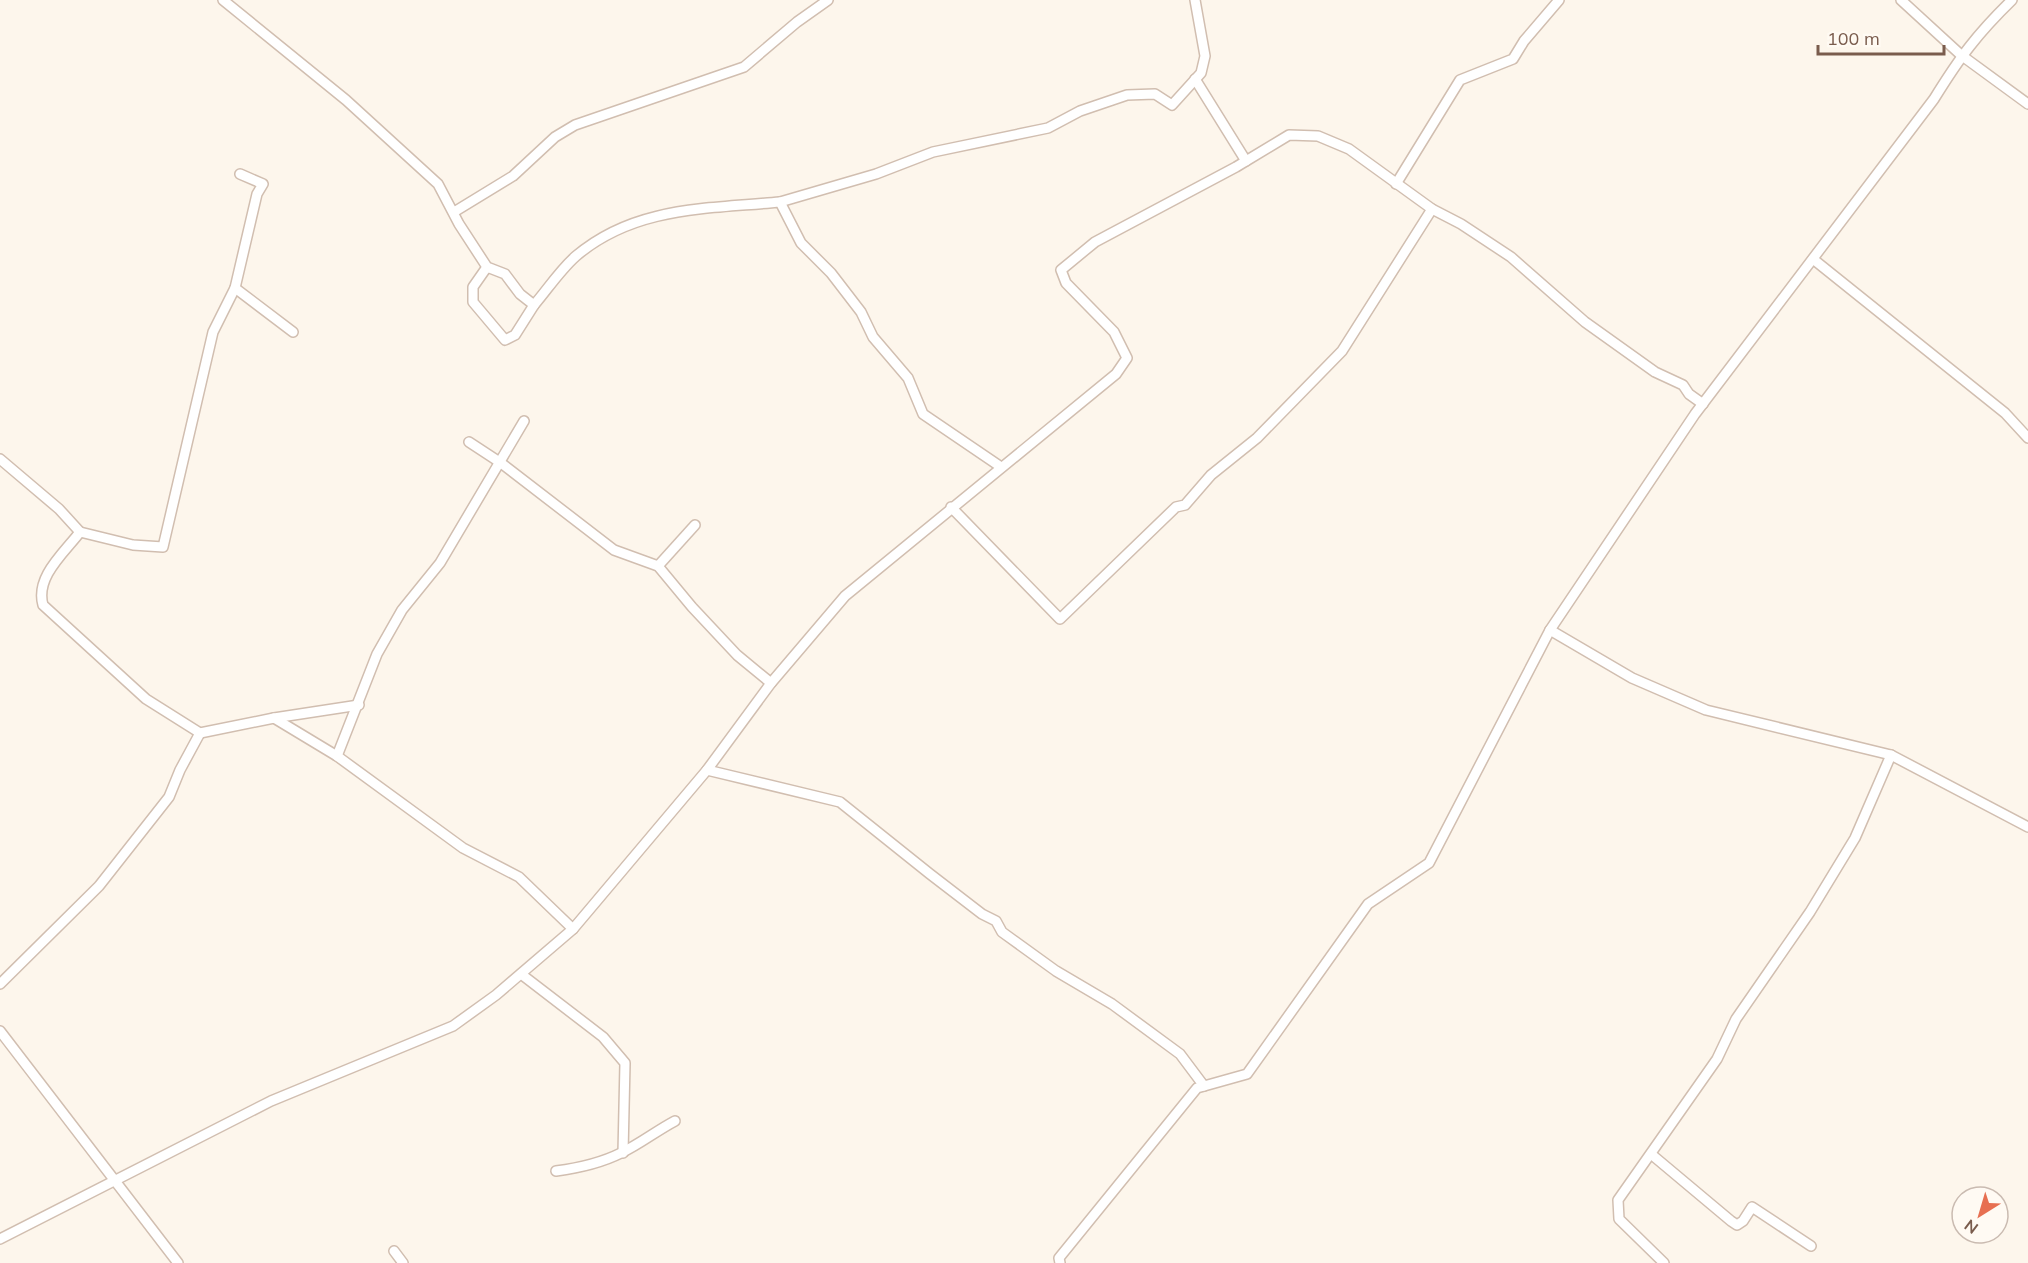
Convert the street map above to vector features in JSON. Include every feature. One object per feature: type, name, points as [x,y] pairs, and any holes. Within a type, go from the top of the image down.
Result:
[{"type":"street","points":[[223,0],[346,100],[430,176],[438,184],[459,224],[487,267],[505,274],[520,294],[534,305]]},
{"type":"street","points":[[454,212],[513,176],[555,137],[575,125],[744,67],[797,22],[828,0]]},
{"type":"street","points":[[487,267],[473,287],[473,302],[505,340],[515,335],[534,305],[575,256],[630,222],[661,214],[780,202],[876,174],[933,152],[1048,128],[1080,111],[1127,95],[1155,94],[1172,105],[1201,73],[1205,56],[1195,0]]},
{"type":"street","points":[[1396,184],[1460,80],[1513,59],[1524,41],[1559,0]]},
{"type":"street","points":[[1901,0],[1961,55],[2028,104]]},
{"type":"street","points":[[1060,1263],[1059,1258],[1092,1215],[1197,1088],[1247,1074],[1368,903],[1429,863],[1550,630],[1703,404],[1934,99],[1977,34],[2012,0]]},
{"type":"street","points":[[1196,79],[1246,161]]},
{"type":"street","points":[[0,1239],[271,1101],[453,1026],[521,974],[573,929],[707,770],[771,683],[845,596],[1116,374],[1127,358],[1114,332],[1066,283],[1061,270],[1095,242],[1246,161],[1288,135],[1318,136],[1349,149],[1432,209],[1461,224],[1511,257],[1585,322],[1655,372],[1683,385],[1689,394],[1703,404]]},
{"type":"street","points":[[0,459],[58,509],[80,532],[133,545],[163,547],[213,332],[235,288],[257,194],[263,184],[240,174]]},
{"type":"street","points":[[780,202],[801,243],[831,273],[861,312],[873,337],[908,378],[922,414],[1001,467]]},
{"type":"street","points":[[951,507],[1060,619],[1176,507],[1185,505],[1211,476],[1257,438],[1342,351],[1432,209]]},
{"type":"street","points":[[1813,259],[2005,413],[2028,438]]},
{"type":"street","points":[[235,288],[292,332]]},
{"type":"street","points":[[338,756],[377,654],[402,610],[440,563],[524,421]]},
{"type":"street","points":[[470,442],[501,463],[614,550],[658,566],[737,655],[771,683]]},
{"type":"street","points":[[658,566],[695,525]]},
{"type":"street","points":[[80,532],[44,579],[40,594],[43,605],[146,699],[200,733],[274,718],[359,705]]},
{"type":"street","points":[[1550,630],[1632,678],[1706,710],[1891,754],[2028,827]]},
{"type":"street","points":[[274,718],[338,756],[463,848],[519,877],[573,929]]},
{"type":"street","points":[[0,984],[99,886],[170,797],[180,770],[200,733]]},
{"type":"street","points":[[1664,1263],[1619,1220],[1618,1200],[1717,1059],[1736,1019],[1810,912],[1855,838],[1891,754]]},
{"type":"street","points":[[707,770],[840,802],[981,914],[996,921],[1002,932],[1056,971],[1112,1004],[1180,1054],[1204,1086]]},
{"type":"street","points":[[521,974],[603,1037],[625,1063],[623,1153]]},
{"type":"street","points":[[0,1031],[43,1084],[113,1181],[178,1263]]},
{"type":"street","points":[[556,1171],[601,1162],[623,1153],[647,1135],[675,1121]]},
{"type":"street","points":[[1651,1154],[1737,1225],[1743,1221],[1752,1207],[1810,1246]]},
{"type":"street","points":[[394,1251],[403,1263]]}]
